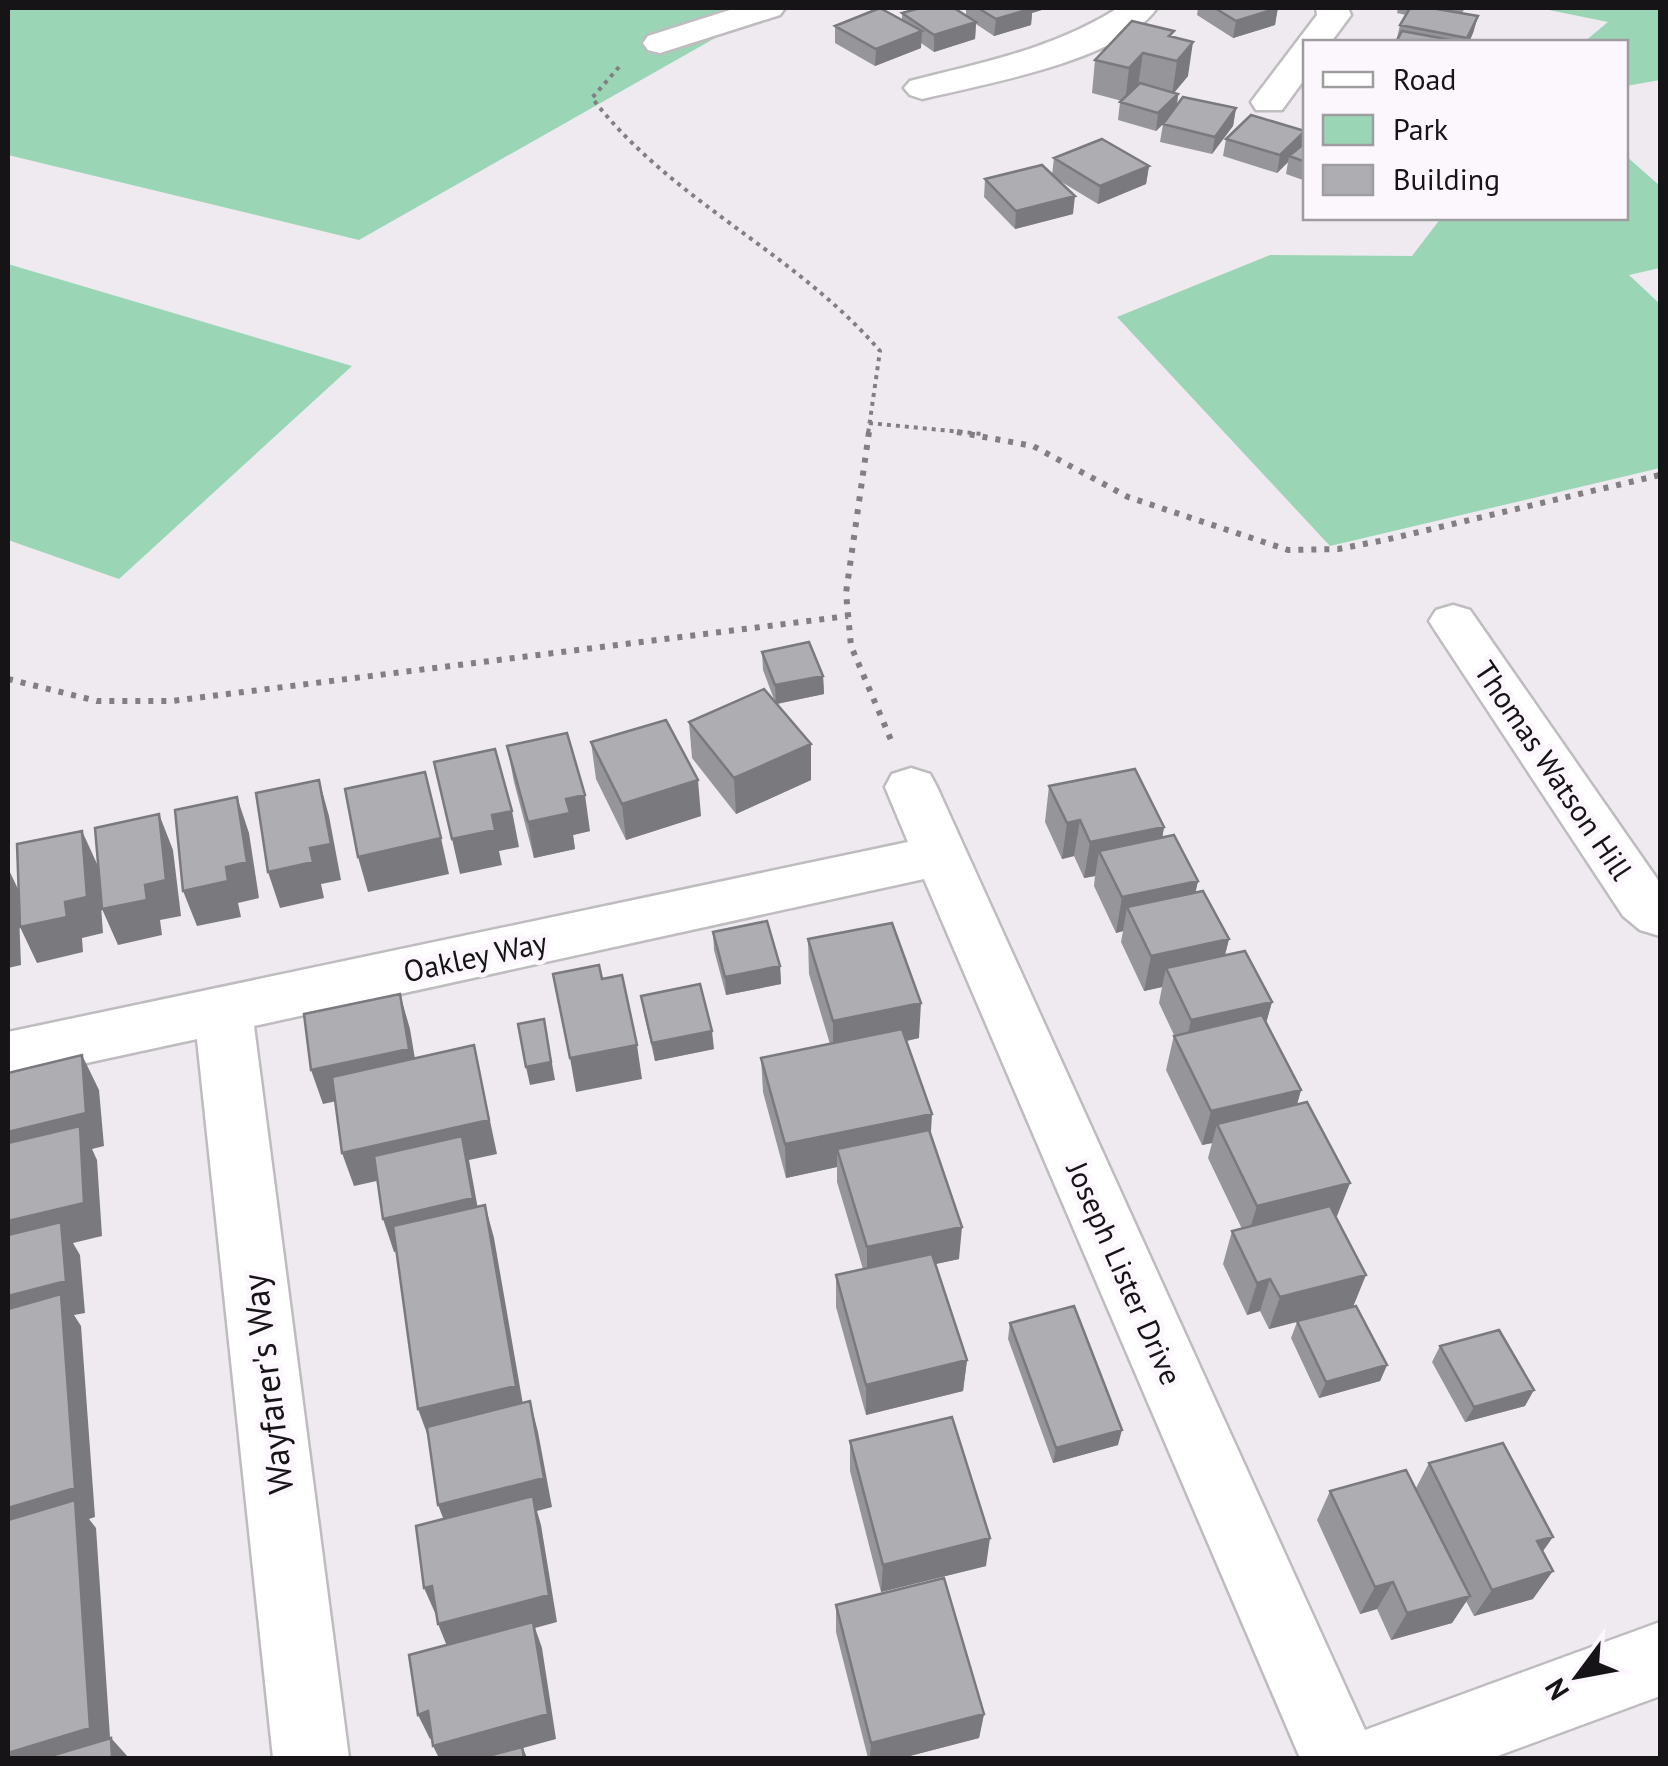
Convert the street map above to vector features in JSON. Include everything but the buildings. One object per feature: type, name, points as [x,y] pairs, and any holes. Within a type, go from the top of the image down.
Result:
[{"type":"street","points":[[660,43],[768,8]]},
{"type":"street","points":[[922,88],[1038,60],[1090,40],[1140,8]]},
{"type":"street","points":[[1310,40],[1334,15],[1332,8]]},
{"type":"street","points":[[1268,102],[1293,57]]},
{"type":"street","name":"Thomas Watson Hill","points":[[1452,621],[1643,901],[1660,915]]},
{"type":"street","name":"Joseph Lister Drive","points":[[911,787],[1338,1758]]},
{"type":"street","name":"Oakley Way","points":[[8,1056],[942,856]]},
{"type":"street","name":"Wayfarer's Way","points":[[223,1010],[311,1758]]},
{"type":"street","points":[[1390,1758],[1660,1659]]},
{"type":"path","points":[[660,43],[609,74],[592,98],[615,133],[649,167],[844,309],[880,351],[846,593],[851,646],[911,787]]},
{"type":"path","points":[[869,423],[992,435],[1033,446],[1128,496],[1288,550],[1338,549],[1370,543],[1660,475]]},
{"type":"path","points":[[8,679],[97,701],[172,701],[848,616]]},
{"type":"green space","points":[[8,8],[768,8],[359,240],[8,155]]},
{"type":"green space","points":[[1539,8],[1660,8],[1660,80],[1628,86],[1628,40],[1586,40],[1608,22]]},
{"type":"green space","points":[[1628,158],[1660,186],[1660,268],[1629,275],[1660,304],[1660,468],[1330,546],[1117,317],[1270,255],[1412,256],[1439,220],[1628,220]]},
{"type":"green space","points":[[8,264],[352,366],[119,579],[8,540]]}]
